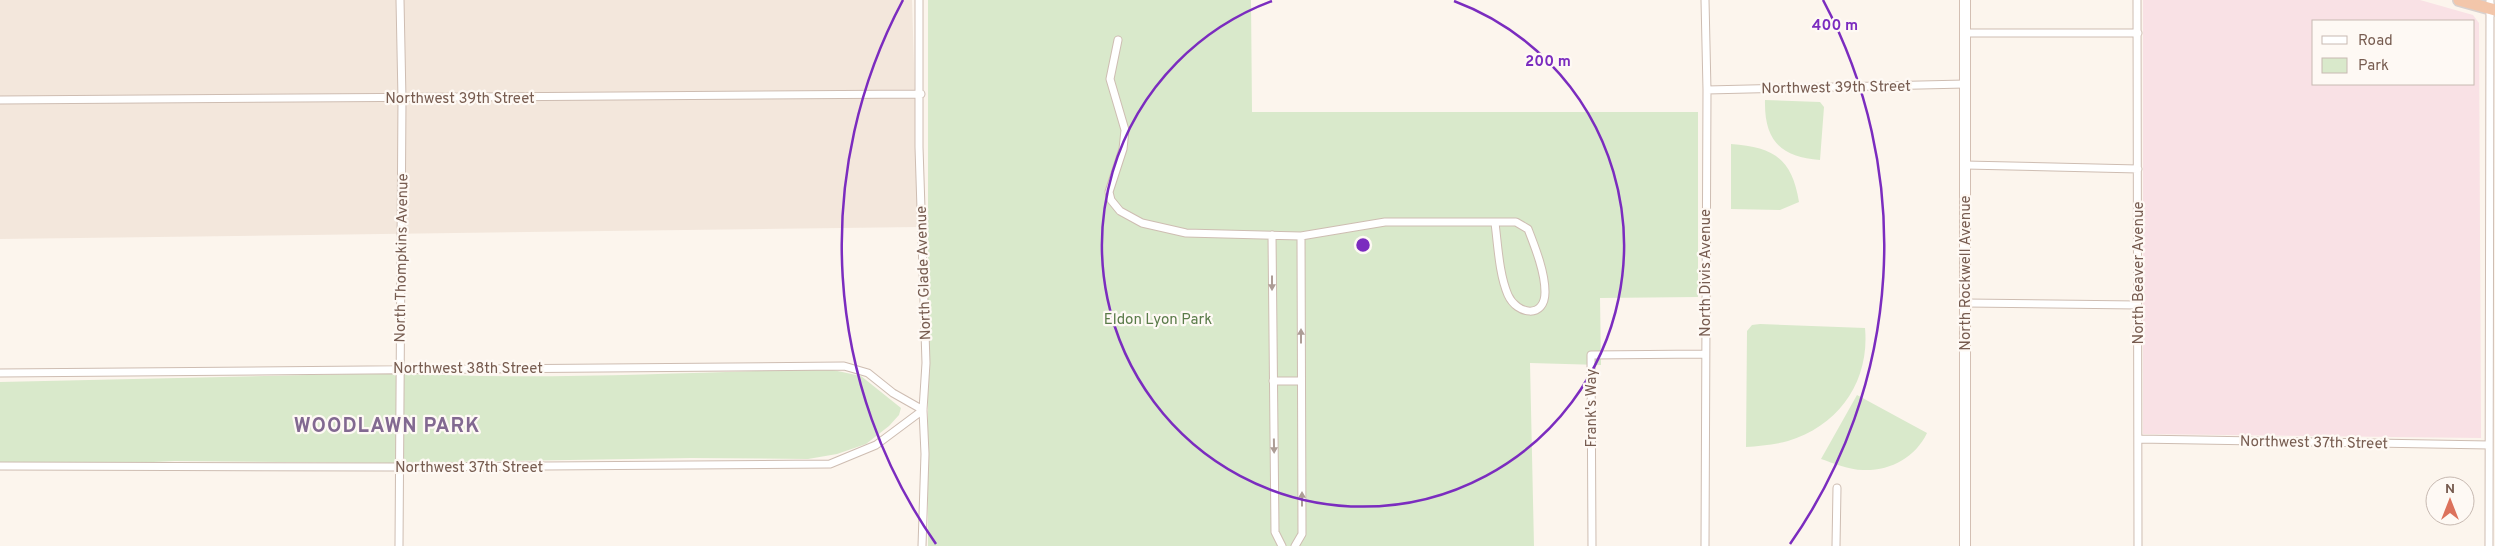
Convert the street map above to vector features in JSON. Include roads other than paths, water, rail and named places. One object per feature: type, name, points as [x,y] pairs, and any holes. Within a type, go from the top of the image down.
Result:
[{"type":"highway","points":[[2459,0],[2492,6]]},
{"type":"main road","name":"North Rockwell Avenue","points":[[1965,0],[1965,546]]},
{"type":"street","name":"North Thompkins Avenue","points":[[399,546],[398,467],[402,99],[400,0]]},
{"type":"street","name":"North Glade Avenue","points":[[919,0],[921,94],[919,147],[926,363],[923,410],[925,454],[922,546]]},
{"type":"street","name":"North Divis Avenue","points":[[1705,0],[1707,90],[1705,546]]},
{"type":"street","name":"North Beaver Avenue","points":[[2137,0],[2138,546]]},
{"type":"street","points":[[2489,546],[2492,461],[2489,445],[2492,6]]},
{"type":"street","points":[[1966,33],[2138,33]]},
{"type":"street","points":[[1118,40],[1110,79],[1125,130],[1122,149],[1109,192],[1111,200],[1120,211],[1142,223],[1186,233],[1301,236],[1385,222],[1516,222],[1528,229],[1545,292],[1543,304],[1536,311],[1526,313],[1516,307],[1508,295],[1495,223]]},
{"type":"street","name":"Northwest 39th Street","points":[[1707,90],[1965,84]]},
{"type":"street","name":"Northwest 39th Street","points":[[0,100],[402,99],[921,94]]},
{"type":"street","points":[[1965,165],[2138,169]]},
{"type":"street","points":[[1272,235],[1275,532],[1282,546]]},
{"type":"street","points":[[1296,546],[1302,534],[1301,236]]},
{"type":"street","points":[[1966,303],[2137,305]]},
{"type":"street","name":"Frank's Way","points":[[1592,546],[1591,354],[1705,354]]},
{"type":"street","name":"Northwest 38th Street","points":[[0,373],[400,368],[844,366],[868,373],[893,392],[923,410]]},
{"type":"street","points":[[1273,381],[1301,381]]},
{"type":"street","name":"Northwest 37th Street","points":[[0,466],[398,467],[830,464],[876,445],[923,410]]},
{"type":"street","name":"Northwest 37th Street","points":[[2138,438],[2489,445]]},
{"type":"street","points":[[1836,546],[1837,488]]},
{"type":"district","name":"WOODLAWN PARK","points":[[387,425]]},
{"type":"park label","name":"Eldon Lyon Park","points":[[1158,319]]}]
